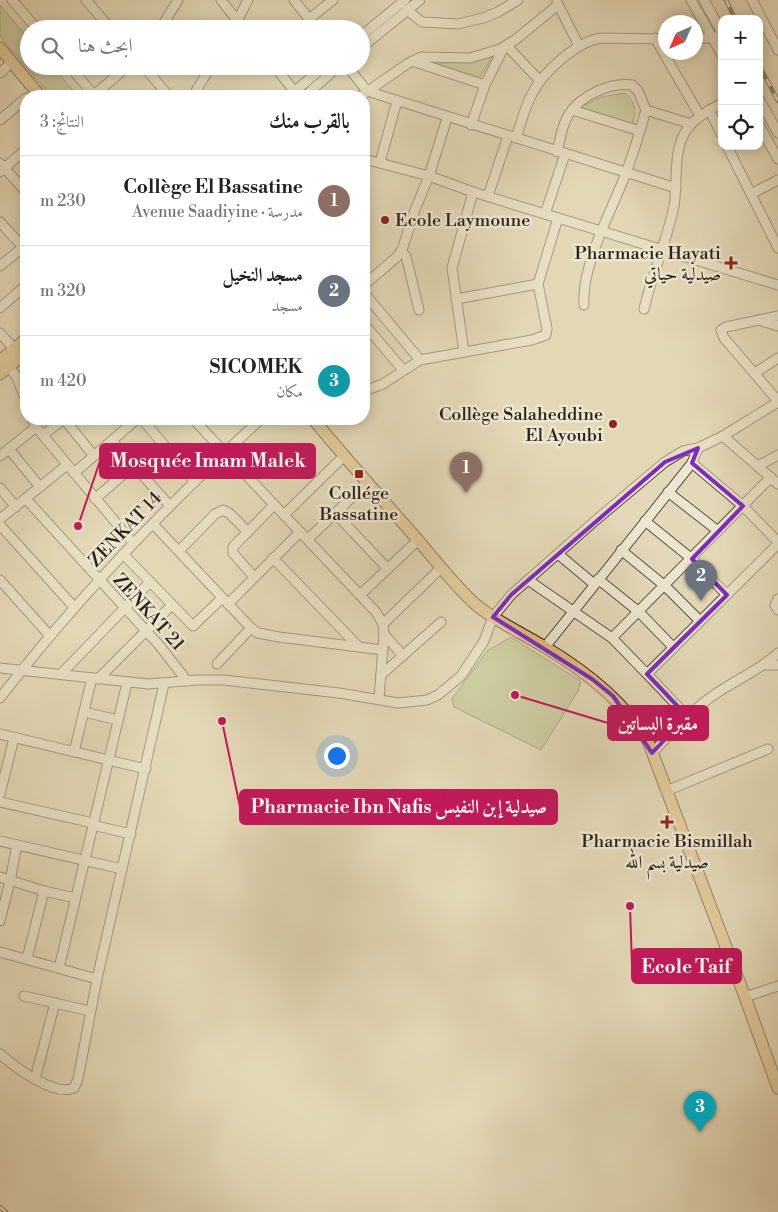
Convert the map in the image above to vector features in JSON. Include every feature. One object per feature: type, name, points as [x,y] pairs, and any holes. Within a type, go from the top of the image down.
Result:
[{"type":"main road","points":[[0,48],[12,62],[29,90]]},
{"type":"main road","points":[[3,365],[14,349],[20,344]]},
{"type":"main road","points":[[3,365],[20,355]]},
{"type":"main road","points":[[318,425],[441,568],[474,603],[592,679],[613,696],[637,724],[648,742],[778,1088]]},
{"type":"street","points":[[12,0],[29,20]]},
{"type":"street","points":[[86,0],[103,20]]},
{"type":"street","points":[[221,0],[233,20]]},
{"type":"street","points":[[238,20],[248,0]]},
{"type":"street","points":[[294,0],[309,20],[333,0]]},
{"type":"street","points":[[370,29],[405,0]]},
{"type":"street","points":[[370,41],[420,0]]},
{"type":"street","points":[[407,10],[422,22],[458,24],[483,18],[498,12],[518,0]]},
{"type":"street","points":[[691,0],[718,35]]},
{"type":"street","points":[[704,0],[718,34]]},
{"type":"street","points":[[752,0],[778,50]]},
{"type":"street","points":[[165,20],[175,2]]},
{"type":"street","points":[[471,125],[485,84],[506,46],[557,3],[579,46]]},
{"type":"street","points":[[703,38],[718,36]]},
{"type":"street","points":[[488,196],[529,100],[540,81],[558,63],[579,46],[601,38],[658,38]]},
{"type":"street","points":[[655,38],[700,116]]},
{"type":"street","points":[[370,90],[412,61],[427,56],[470,58],[506,46]]},
{"type":"street","points":[[506,46],[540,81]]},
{"type":"street","points":[[412,61],[485,84]]},
{"type":"street","points":[[0,73],[12,62]]},
{"type":"street","points":[[77,75],[90,90]]},
{"type":"street","points":[[102,90],[118,75]]},
{"type":"street","points":[[151,75],[164,90]]},
{"type":"street","points":[[197,90],[206,75]]},
{"type":"street","points":[[280,75],[289,90]]},
{"type":"street","points":[[297,90],[314,75]]},
{"type":"street","points":[[312,90],[329,75]]},
{"type":"street","points":[[352,75],[362,90]]},
{"type":"street","points":[[545,214],[561,153],[567,117],[581,101],[597,92],[624,84],[632,85],[644,101],[646,110],[626,172],[584,282],[584,305]]},
{"type":"street","points":[[370,95],[397,102],[676,188]]},
{"type":"street","points":[[380,162],[397,102]]},
{"type":"street","points":[[0,120],[20,104]]},
{"type":"street","points":[[644,309],[651,279],[673,208],[678,154],[684,134],[700,116],[718,105]]},
{"type":"street","points":[[762,105],[778,132]]},
{"type":"street","points":[[572,110],[640,131]]},
{"type":"street","points":[[646,110],[691,124]]},
{"type":"street","points":[[709,110],[718,127]]},
{"type":"street","points":[[370,280],[401,252],[429,176],[447,118]]},
{"type":"street","points":[[763,132],[778,159]]},
{"type":"street","points":[[729,150],[778,248]]},
{"type":"street","points":[[20,154],[2,168],[20,186]]},
{"type":"street","points":[[370,160],[429,176],[473,192],[778,285]]},
{"type":"street","points":[[751,194],[778,180]]},
{"type":"street","points":[[464,352],[452,268],[473,192]]},
{"type":"street","points":[[370,389],[383,384],[420,360],[532,340],[546,335],[547,329],[538,284],[558,218]]},
{"type":"street","points":[[0,222],[20,241]]},
{"type":"street","points":[[0,266],[20,250]]},
{"type":"street","points":[[401,252],[406,256],[419,310]]},
{"type":"street","points":[[456,299],[538,284]]},
{"type":"street","points":[[0,308],[20,290]]},
{"type":"street","points":[[370,299],[420,360]]},
{"type":"street","points":[[0,668],[126,682],[164,684],[187,680],[216,680],[264,684],[398,703],[427,700],[438,695],[461,676],[484,641],[493,617],[511,595],[665,462],[683,451],[698,448],[723,436],[778,402],[724,338],[721,330],[726,326],[778,316]]},
{"type":"street","points":[[759,320],[777,324]]},
{"type":"street","points":[[370,331],[403,370]]},
{"type":"street","points":[[0,332],[14,349]]},
{"type":"street","points":[[755,373],[778,358]]},
{"type":"street","points":[[3,365],[16,376],[20,386]]},
{"type":"street","points":[[0,456],[32,425]]},
{"type":"street","points":[[36,425],[132,543]]},
{"type":"street","points":[[43,435],[56,425]]},
{"type":"street","points":[[69,425],[94,456]]},
{"type":"street","points":[[74,473],[130,425]]},
{"type":"street","points":[[147,425],[196,482]]},
{"type":"street","points":[[199,425],[361,594],[376,612],[383,624],[384,634],[379,699]]},
{"type":"street","name":"ZENKAT 14","points":[[0,698],[74,607],[132,543],[255,425]]},
{"type":"street","points":[[612,638],[743,506],[775,481],[723,436]]},
{"type":"street","points":[[112,441],[170,506]]},
{"type":"street","points":[[545,647],[692,463],[698,448]]},
{"type":"street","points":[[9,449],[40,487]]},
{"type":"street","points":[[758,466],[778,455]]},
{"type":"street","points":[[284,515],[344,456]]},
{"type":"street","points":[[646,674],[778,543],[743,506],[692,463]]},
{"type":"street","points":[[0,519],[26,500],[67,465]]},
{"type":"street","points":[[95,498],[134,465]]},
{"type":"street","points":[[308,539],[367,483]]},
{"type":"street","points":[[0,488],[16,507]]},
{"type":"street","points":[[668,492],[718,532]]},
{"type":"street","name":"ZENKAT 21","points":[[26,500],[147,632],[187,680]]},
{"type":"street","points":[[254,577],[233,552],[233,547],[274,505]]},
{"type":"street","points":[[179,551],[216,514],[223,510],[229,513],[248,532]]},
{"type":"street","points":[[335,514],[388,569]]},
{"type":"street","points":[[645,521],[692,559],[726,595]]},
{"type":"street","points":[[152,524],[251,628],[258,633],[278,638],[383,650]]},
{"type":"street","points":[[0,525],[74,607]]},
{"type":"street","points":[[123,554],[193,626],[254,577],[300,532]]},
{"type":"street","points":[[361,594],[418,540]]},
{"type":"street","points":[[621,550],[665,586],[700,621]]},
{"type":"street","points":[[558,554],[639,612],[674,648]]},
{"type":"street","points":[[273,558],[358,646]]},
{"type":"street","points":[[383,624],[441,568]]},
{"type":"street","points":[[0,580],[50,636]]},
{"type":"street","points":[[528,580],[612,638],[687,716]]},
{"type":"street","points":[[61,674],[150,582]]},
{"type":"street","points":[[778,599],[775,605],[778,610]]},
{"type":"street","points":[[74,752],[95,678],[147,632],[172,605]]},
{"type":"street","points":[[381,675],[441,622]]},
{"type":"street","points":[[217,664],[251,628]]},
{"type":"street","points":[[384,634],[403,656]]},
{"type":"street","points":[[652,753],[687,716],[715,694],[765,665],[778,653]]},
{"type":"street","points":[[765,665],[778,665]]},
{"type":"street","points":[[59,968],[126,682]]},
{"type":"street","points":[[0,1054],[11,1064],[35,1079],[64,1090],[74,1088],[78,1079],[97,978],[164,684]]},
{"type":"street","points":[[84,712],[118,720]]},
{"type":"street","points":[[0,734],[146,769]]},
{"type":"street","points":[[0,794],[14,738]]},
{"type":"street","points":[[666,791],[768,749]]},
{"type":"street","points":[[0,802],[131,834]]},
{"type":"street","points":[[0,841],[122,869]]},
{"type":"street","points":[[0,921],[17,845]]},
{"type":"street","points":[[0,877],[75,898]]},
{"type":"street","points":[[27,959],[44,890]]},
{"type":"street","points":[[0,952],[97,978]]},
{"type":"street","points":[[745,997],[778,986]]},
{"type":"street","points":[[24,996],[90,1011]]},
{"type":"street","points":[[35,1079],[55,1002]]},
{"type":"highlighted area","points":[[698,448],[692,463],[743,506],[692,559],[727,595],[647,674],[687,716],[652,753],[613,696],[592,679],[493,617],[511,595],[665,462]]},
{"type":"green space","points":[[0,5],[20,28],[20,60],[0,36]]},
{"type":"green space","points":[[494,54],[479,79],[432,63],[464,61]]},
{"type":"green space","points":[[33,75],[60,75],[73,90],[46,90]]},
{"type":"green space","points":[[625,93],[631,100],[634,108],[635,116],[632,125],[577,109],[601,97]]},
{"type":"green space","points":[[511,637],[581,681],[578,691],[541,750],[454,707],[452,699],[487,651]]},
{"type":"railway","points":[[726,0],[733,15]]},
{"type":"railway","points":[[763,73],[778,101]]},
{"type":"railway","points":[[0,1207],[6,1212]]},
{"type":"place","name":"Ecole Laymoune","points":[[385,220]]},
{"type":"place","name":"Pharmacie Hayati صيدلية حياتي","points":[[731,263]]},
{"type":"place","name":"Collège Salaheddine El Ayoubi","points":[[613,424]]},
{"type":"place","name":"Collége Bassatine","points":[[359,474]]},
{"type":"place","name":"Collège El Bassatine","points":[[466,493]]},
{"type":"place","name":"Mosquée Imam Malek","points":[[78,526]]},
{"type":"place","name":"مسجد النخيل","points":[[701,601]]},
{"type":"place","name":"مقبرة البساتين","points":[[515,695]]},
{"type":"place","name":"Pharmacie Ibn Nafis صيدلية إبن النفيس","points":[[222,721]]},
{"type":"place","name":"Pharmacie Bismillah صيدلية بسم الله","points":[[667,822]]},
{"type":"place","name":"Ecole Taif","points":[[630,906]]},
{"type":"place","name":"SICOMEK","points":[[700,1132]]}]
